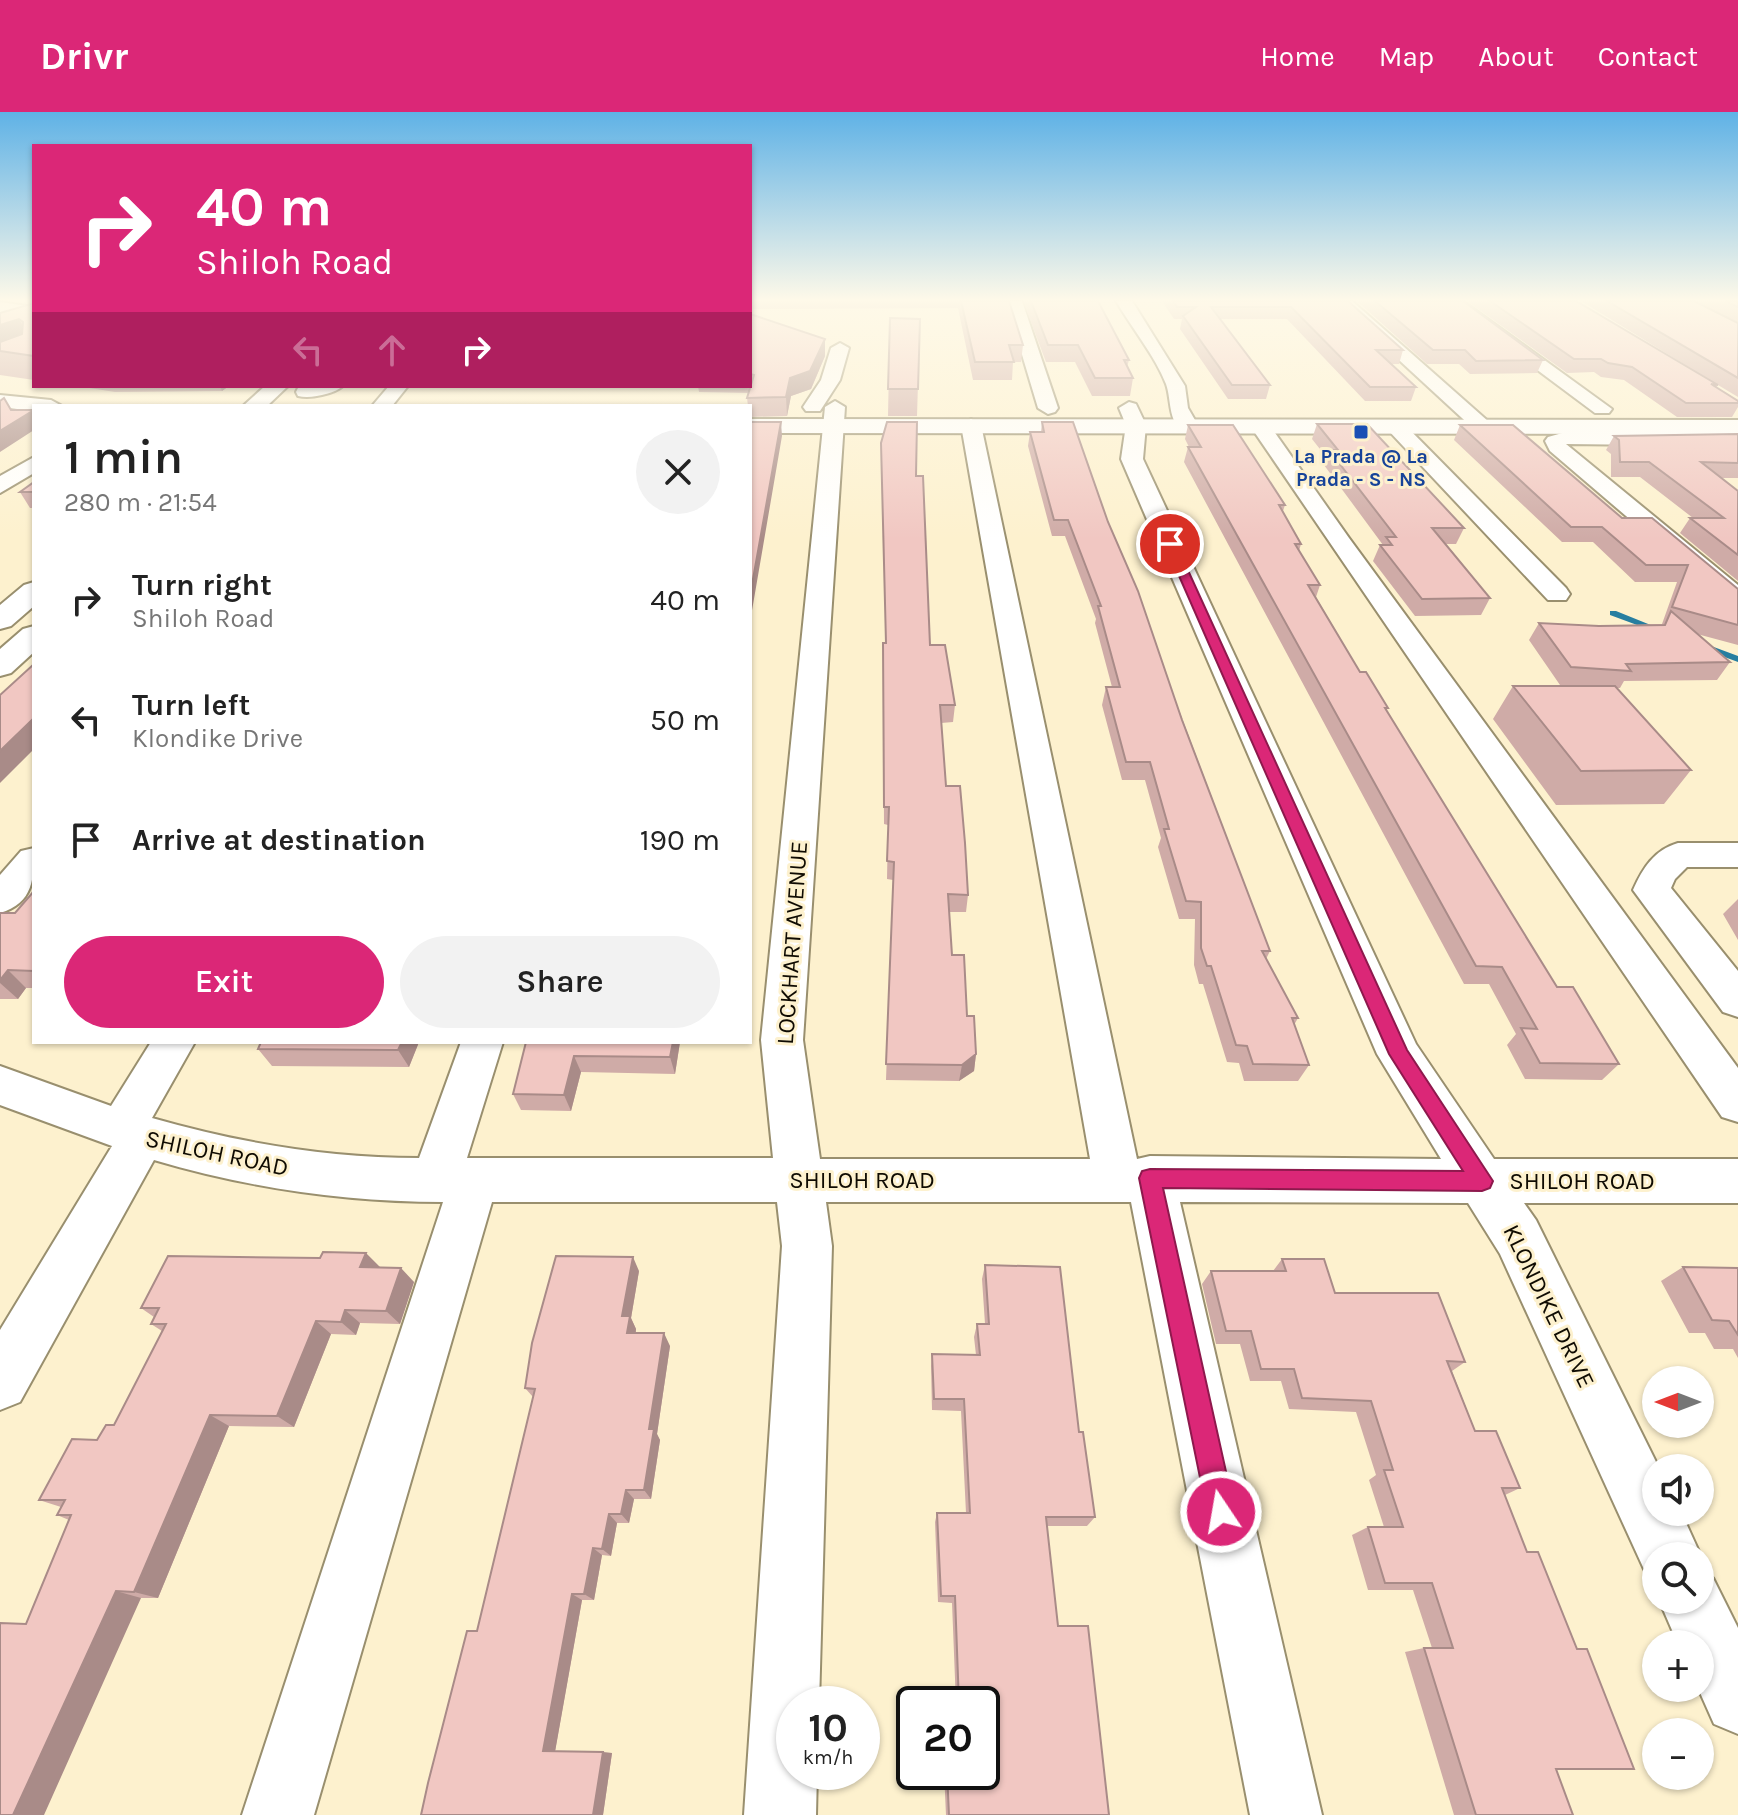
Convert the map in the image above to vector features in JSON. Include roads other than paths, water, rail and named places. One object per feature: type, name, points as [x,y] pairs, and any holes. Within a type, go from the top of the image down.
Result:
[{"type":"main road","points":[[256,404],[276,388]]},
{"type":"main road","points":[[0,401],[32,404]]},
{"type":"main road","points":[[752,407],[971,425],[1132,416]]},
{"type":"main road","points":[[752,426],[827,413],[1048,408],[1184,418],[1463,409],[1738,409]]},
{"type":"main road","points":[[0,417],[32,420]]},
{"type":"main road","points":[[1184,418],[1261,427],[1738,427]]},
{"type":"main road","points":[[0,620],[32,593]]},
{"type":"main road","points":[[0,666],[32,637]]},
{"type":"street","points":[[827,413],[823,396],[830,380]]},
{"type":"street","points":[[1039,380],[1048,408]]},
{"type":"street","points":[[1173,380],[1184,418]]},
{"type":"street","points":[[1431,380],[1482,426]]},
{"type":"street","points":[[1563,380],[1602,409]]},
{"type":"street","points":[[302,395],[327,388]]},
{"type":"street","points":[[384,404],[397,388]]},
{"type":"street","name":"LOCKHART AVENUE","points":[[780,1815],[807,1246],[782,1040],[827,413]]},
{"type":"street","name":"KLONDIKE DRIVE","points":[[1132,416],[1132,459],[1392,1040],[1518,1237],[1663,1542]]},
{"type":"street","points":[[971,425],[1133,1178],[1286,1815]]},
{"type":"street","points":[[1395,426],[1557,594]]},
{"type":"street","points":[[1261,427],[1358,569],[1738,1103]]},
{"type":"street","points":[[1738,440],[1643,437],[1566,438],[1555,441],[1557,447],[1738,598]]},
{"type":"street","points":[[0,486],[32,464]]},
{"type":"street","points":[[1738,855],[1678,855],[1659,873],[1652,890],[1738,1001]]},
{"type":"street","points":[[0,900],[32,862]]},
{"type":"street","points":[[0,1382],[132,1134],[173,1044]]},
{"type":"street","points":[[278,1815],[455,1179],[482,1044]]},
{"type":"street","name":"SHILOH ROAD","points":[[0,1085],[132,1134],[235,1160],[336,1177],[1738,1181]]},
{"type":"street","points":[[1698,1614],[1738,1700]]},
{"type":"waterway","points":[[1613,613],[1659,630]]},
{"type":"waterway","points":[[1703,646],[1738,659]]},
{"type":"place","name":"La Prada @ La Prada - S - NS","points":[[1361,432]]}]
